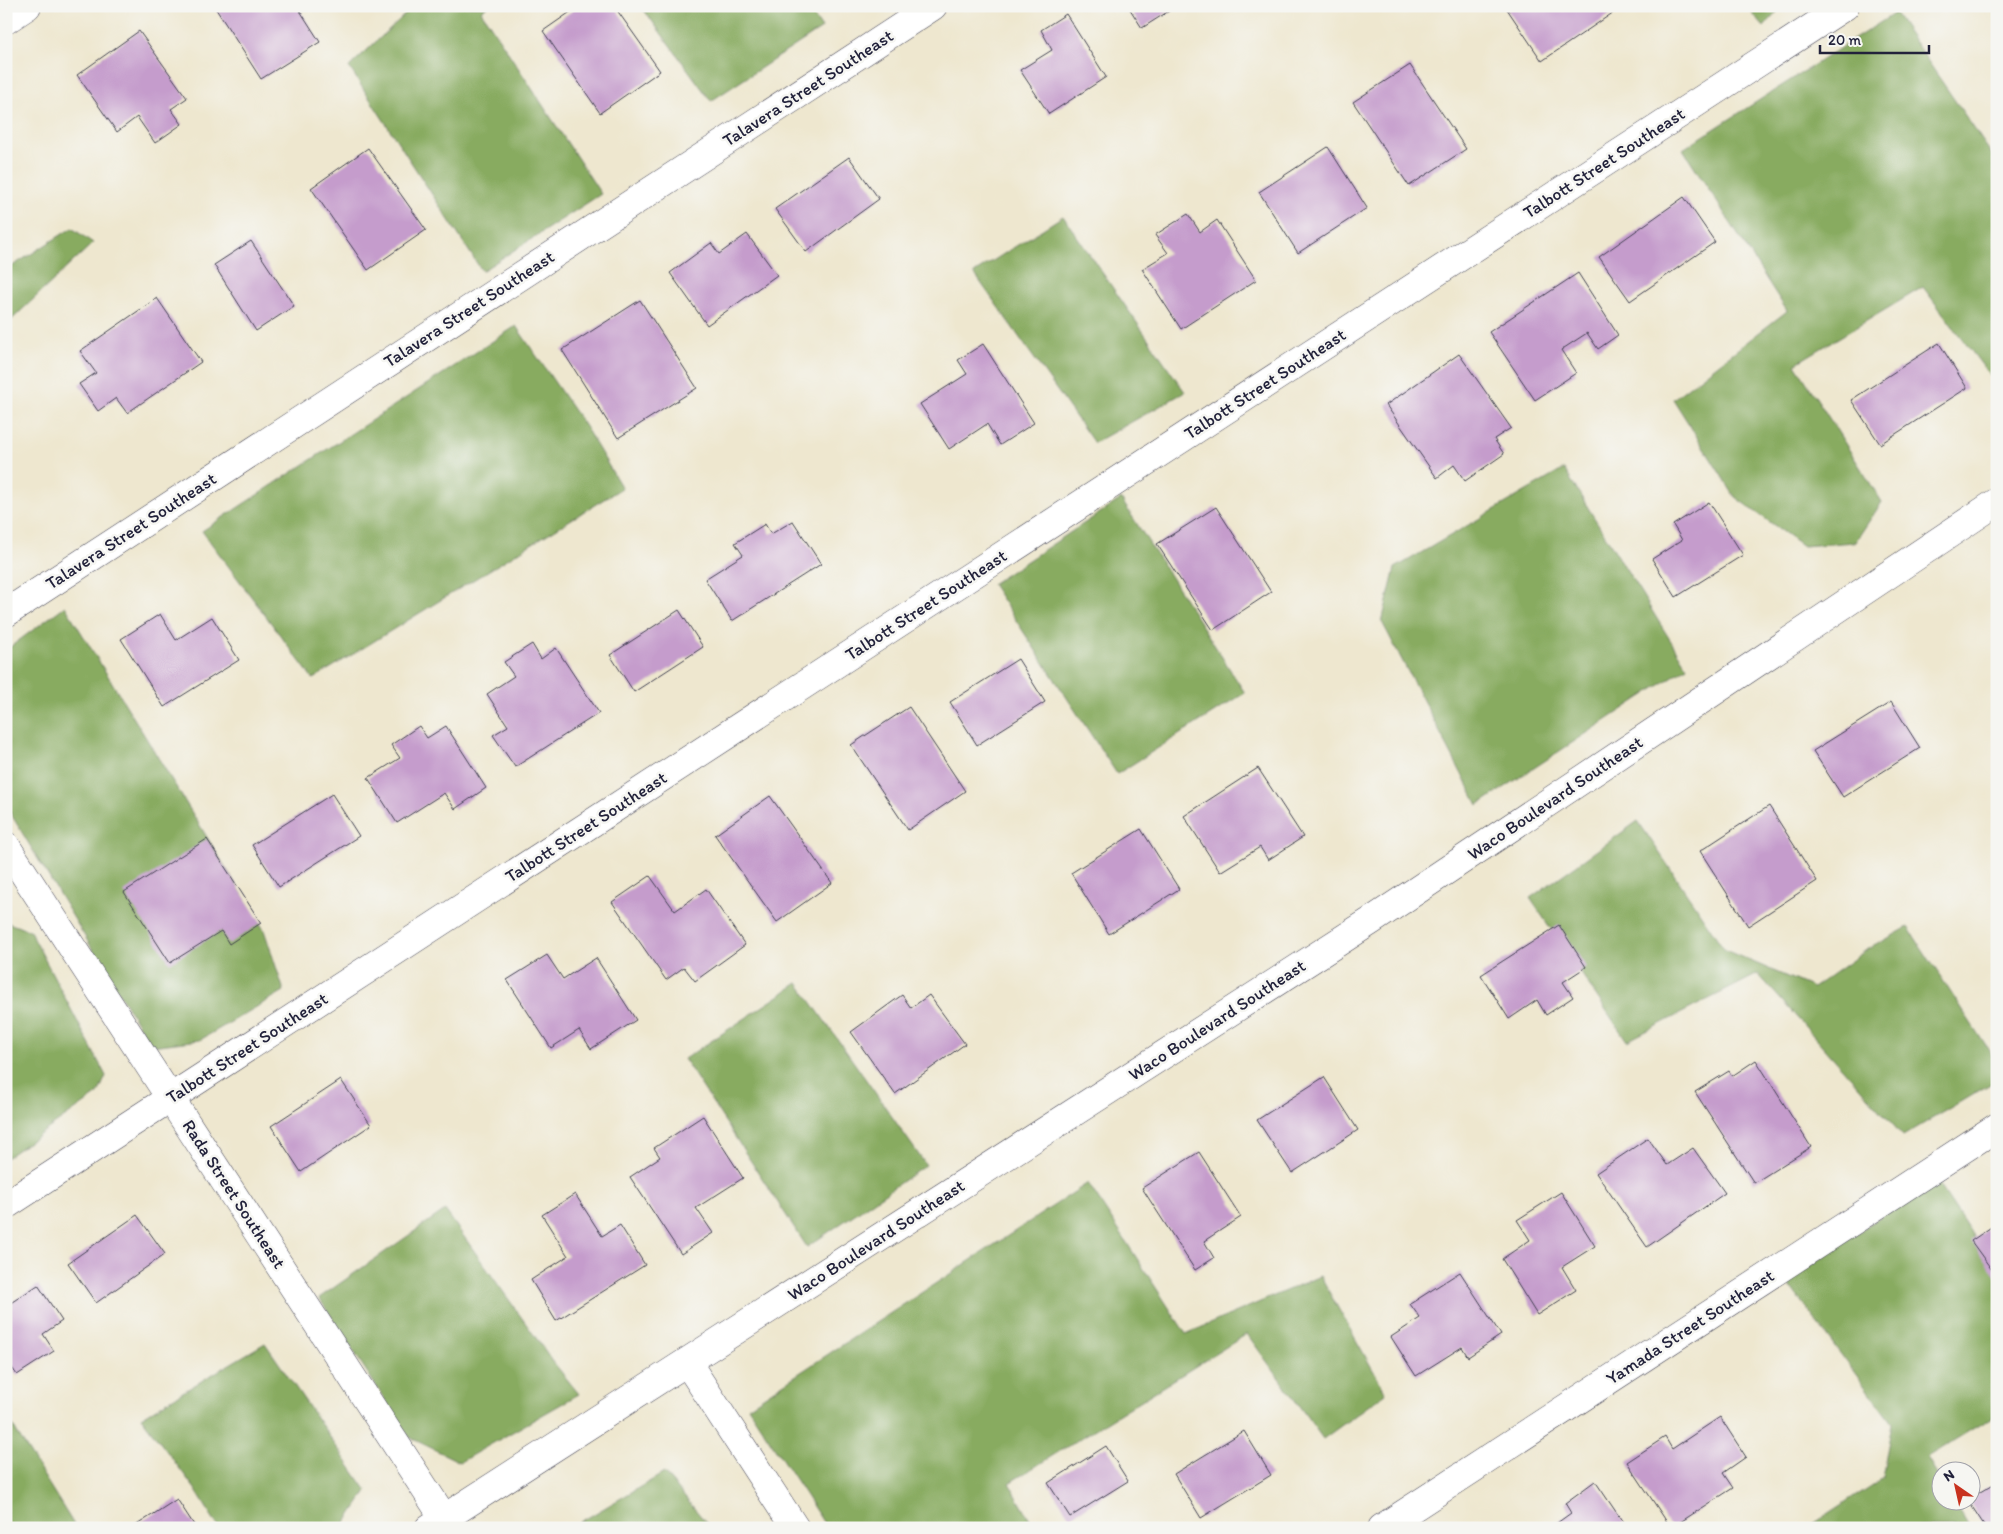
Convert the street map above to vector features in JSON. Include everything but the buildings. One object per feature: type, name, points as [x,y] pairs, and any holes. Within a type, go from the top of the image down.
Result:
[{"type":"street","points":[[6,20],[27,6]]},
{"type":"street","name":"Talavera Street Southeast","points":[[6,613],[933,6]]},
{"type":"street","name":"Talbott Street Southeast","points":[[6,1205],[1845,6]]},
{"type":"street","name":"Waco Boulevard Southeast","points":[[437,1523],[1370,921],[1997,502]]},
{"type":"street","name":"Rada Street Southeast","points":[[6,846],[172,1097],[437,1523]]},
{"type":"street","name":"Yamada Street Southeast","points":[[1382,1528],[1997,1127]]},
{"type":"street","points":[[687,1362],[795,1528]]},
{"type":"green space","points":[[414,6],[487,6],[481,11],[601,194],[482,271],[349,67]]},
{"type":"green space","points":[[641,6],[807,6],[822,28],[711,101]]},
{"type":"green space","points":[[1746,6],[1782,6],[1764,27]]},
{"type":"green space","points":[[1895,13],[1997,162],[1997,385],[1923,287],[1795,364],[1882,502],[1855,542],[1803,546],[1735,497],[1673,399],[1787,311],[1683,149]]},
{"type":"green space","points":[[1063,216],[1185,392],[1094,443],[974,273]]},
{"type":"green space","points":[[72,228],[93,243],[6,325],[6,270]]},
{"type":"green space","points":[[516,326],[586,428],[622,488],[313,679],[202,531]]},
{"type":"green space","points":[[1564,469],[1687,667],[1478,805],[1382,622],[1395,568]]},
{"type":"green space","points":[[1121,499],[1245,693],[1117,774],[992,584]]},
{"type":"green space","points":[[65,606],[264,930],[284,991],[200,1040],[151,1046],[6,806],[6,650]]},
{"type":"green space","points":[[1638,821],[1725,950],[1813,988],[1865,951],[1908,927],[1997,1063],[1997,1080],[1903,1136],[1758,974],[1627,1041],[1530,898]]},
{"type":"green space","points":[[6,922],[30,931],[106,1076],[98,1094],[6,1158]]},
{"type":"green space","points":[[798,983],[926,1165],[807,1247],[684,1059]]},
{"type":"green space","points":[[1935,1178],[1997,1272],[1997,1414],[1927,1457],[1930,1462],[1930,1512],[1960,1512],[1969,1528],[1807,1528],[1882,1479],[1892,1423],[1787,1282]]},
{"type":"green space","points":[[1088,1183],[1186,1334],[1320,1276],[1386,1393],[1323,1439],[1247,1334],[1009,1483],[1035,1528],[827,1528],[748,1407]]},
{"type":"green space","points":[[445,1210],[554,1363],[579,1394],[460,1462],[409,1437],[319,1298]]},
{"type":"green space","points":[[265,1343],[367,1491],[342,1528],[219,1528],[195,1489],[141,1417]]},
{"type":"green space","points":[[6,1415],[76,1528],[6,1528]]},
{"type":"green space","points":[[664,1473],[711,1528],[570,1528]]}]
